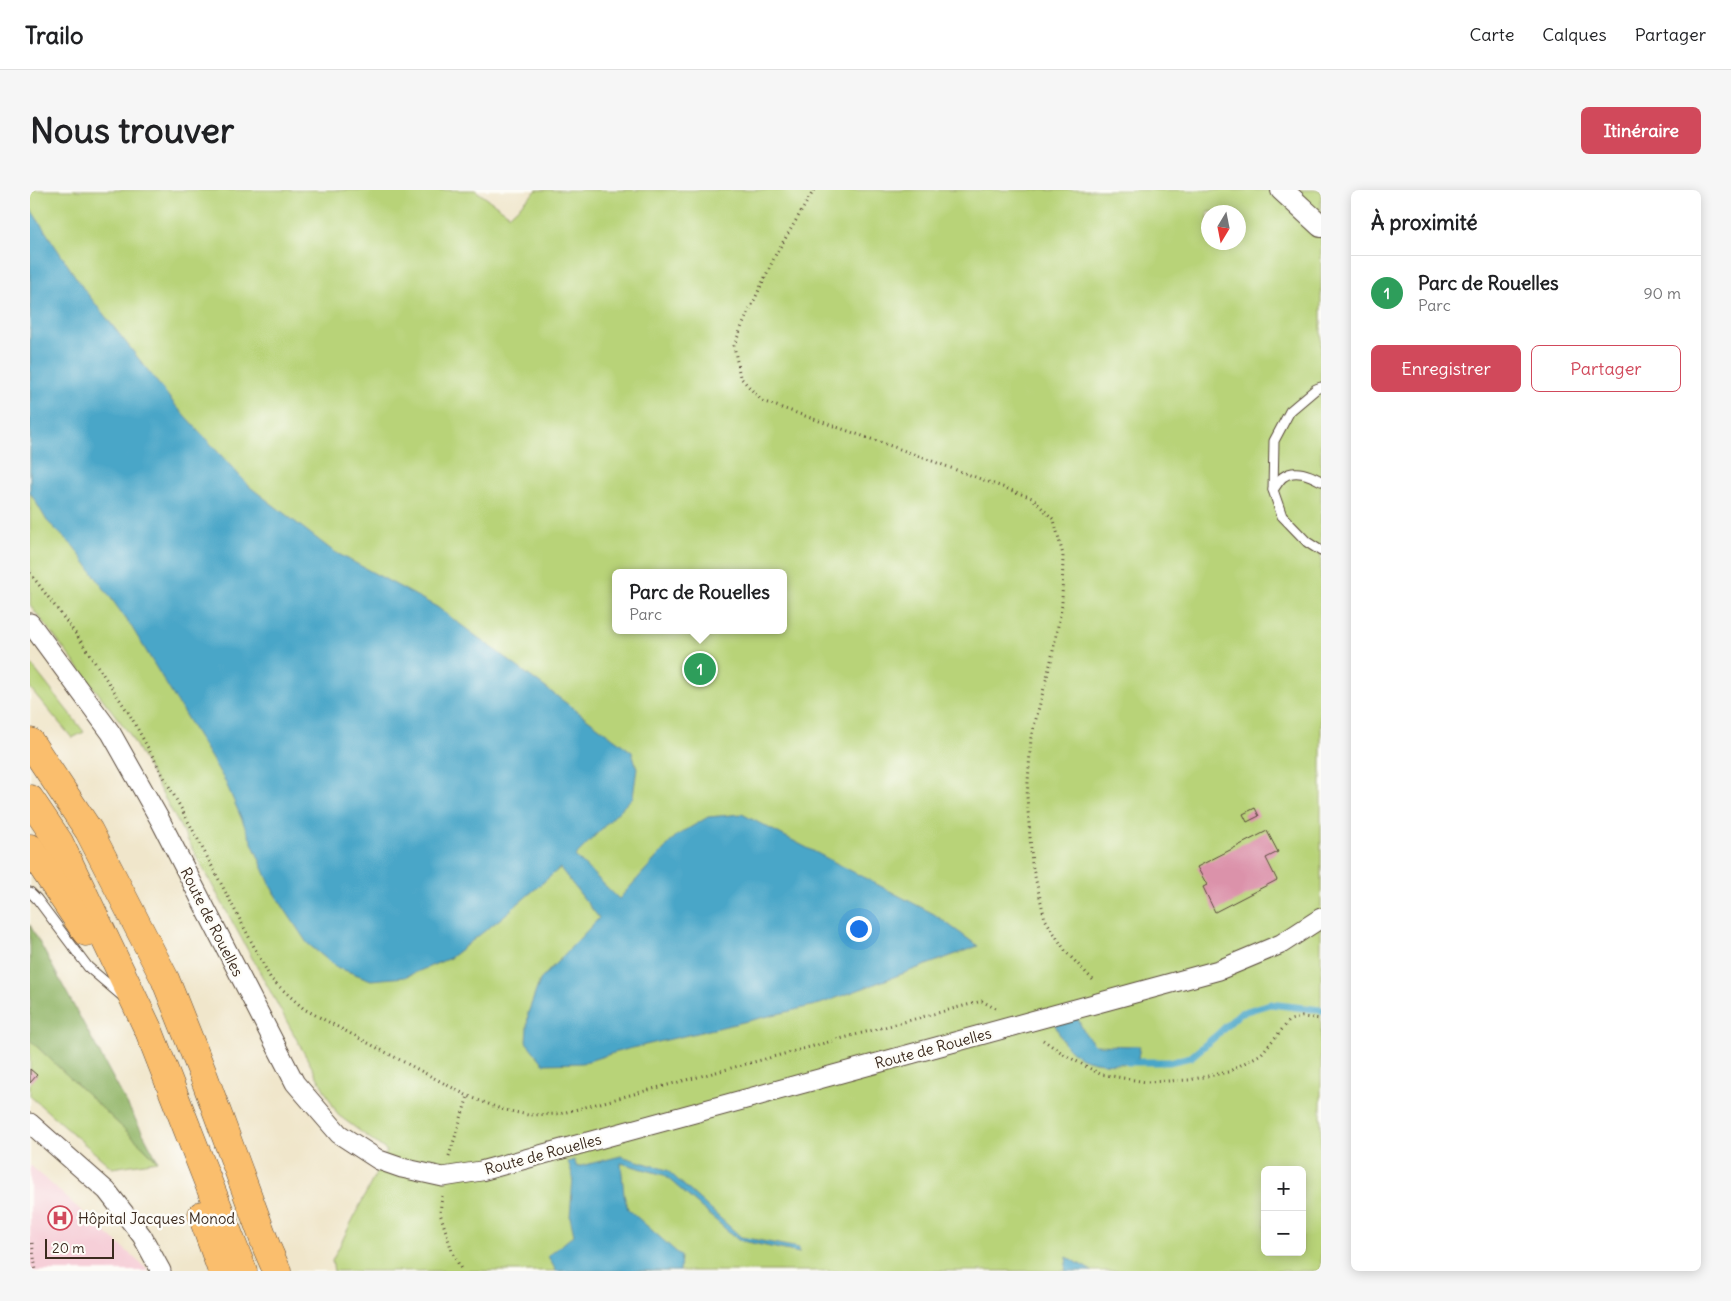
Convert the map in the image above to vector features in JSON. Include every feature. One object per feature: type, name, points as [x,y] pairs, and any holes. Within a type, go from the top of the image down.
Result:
[{"type":"highway","points":[[30,742],[89,831],[165,979],[277,1271]]},
{"type":"highway","points":[[30,799],[59,842],[143,1020],[243,1271]]},
{"type":"highway","points":[[30,848],[143,1020],[205,1226],[222,1271]]},
{"type":"street","points":[[1282,190],[1321,226]]},
{"type":"street","name":"Route de Rouelles","points":[[30,623],[111,733],[160,820],[295,1083],[338,1134],[379,1160],[402,1168],[443,1177],[481,1171],[1023,1024],[1219,970],[1281,944],[1321,918]]},
{"type":"street","points":[[30,1123],[107,1191],[142,1236],[161,1271]]},
{"type":"lane","points":[[1321,387],[1316,388],[1290,411],[1274,441],[1273,490],[1282,516],[1307,542],[1321,551]]},
{"type":"lane","points":[[1273,490],[1283,477],[1295,472],[1310,475],[1321,481]]},
{"type":"lane","points":[[30,892],[88,968],[143,1020]]},
{"type":"path","points":[[814,190],[776,254],[734,346],[740,377],[762,401],[898,448],[1032,498],[1054,520],[1063,555],[1062,605],[1051,661],[1031,738],[1027,797],[1032,864],[1045,918],[1066,952],[1111,999]]},
{"type":"path","points":[[30,574],[78,637],[130,715],[271,979],[304,1009],[468,1096],[501,1109],[528,1115],[559,1114],[982,1001],[1023,1024],[1065,1055],[1100,1074],[1146,1082],[1188,1080],[1228,1072],[1261,1054],[1290,1020],[1302,1017],[1321,1019]]},
{"type":"path","points":[[462,1271],[452,1251],[440,1213],[443,1177],[468,1096]]},
{"type":"path","points":[[32,1243],[36,1271]]},
{"type":"shaded area","name":"Hôpital Jacques Monod","points":[[30,1165],[149,1271],[30,1271]]},
{"type":"green space","points":[[30,190],[475,190],[510,215],[537,190],[1321,190],[1321,1271],[334,1271],[332,1261],[387,1151],[338,1115],[129,733],[30,605]]},
{"type":"green space","points":[[30,663],[84,732],[72,738],[30,688]]},
{"type":"green space","points":[[30,925],[158,1161],[30,1040]]},
{"type":"green space","points":[[30,1040],[158,1161],[112,1168],[30,1096]]},
{"type":"water","points":[[30,208],[83,288],[176,406],[250,487],[333,551],[437,607],[632,752],[637,768],[633,797],[575,856],[619,899],[676,836],[708,817],[742,814],[934,914],[978,946],[820,1004],[620,1051],[582,1063],[544,1064],[526,1042],[528,1013],[540,980],[599,918],[560,868],[450,958],[405,977],[371,980],[336,967],[307,943],[274,893],[225,781],[131,626],[74,547],[47,521],[30,492]]},
{"type":"water","points":[[1075,1013],[1084,1032],[1095,1045],[1140,1046],[1137,1064],[1101,1063],[1076,1055],[1064,1042],[1052,1018]]},
{"type":"water","points":[[621,1156],[667,1170],[741,1237],[799,1248],[799,1253],[738,1240],[664,1175],[621,1163],[624,1195],[628,1209],[681,1256],[680,1271],[556,1271],[548,1256],[574,1235],[570,1217],[573,1177],[568,1162],[574,1160],[577,1167]]},
{"type":"water","points":[[1067,1257],[1092,1271],[1065,1271]]},
{"type":"building","points":[[1255,808],[1259,816],[1247,822],[1243,814]]},
{"type":"building","points":[[1267,831],[1278,852],[1266,858],[1277,880],[1215,912],[1203,887],[1207,885],[1197,867]]},
{"type":"building","points":[[30,1069],[37,1075],[30,1083]]},
{"type":"waterway","points":[[1128,1062],[1169,1062],[1191,1057],[1240,1013],[1270,1004],[1321,1010]]},
{"type":"place","name":"Parc de Rouelles","points":[[700,669]]},
{"type":"place","name":"Hôpital Jacques Monod","points":[[60,1218]]}]
